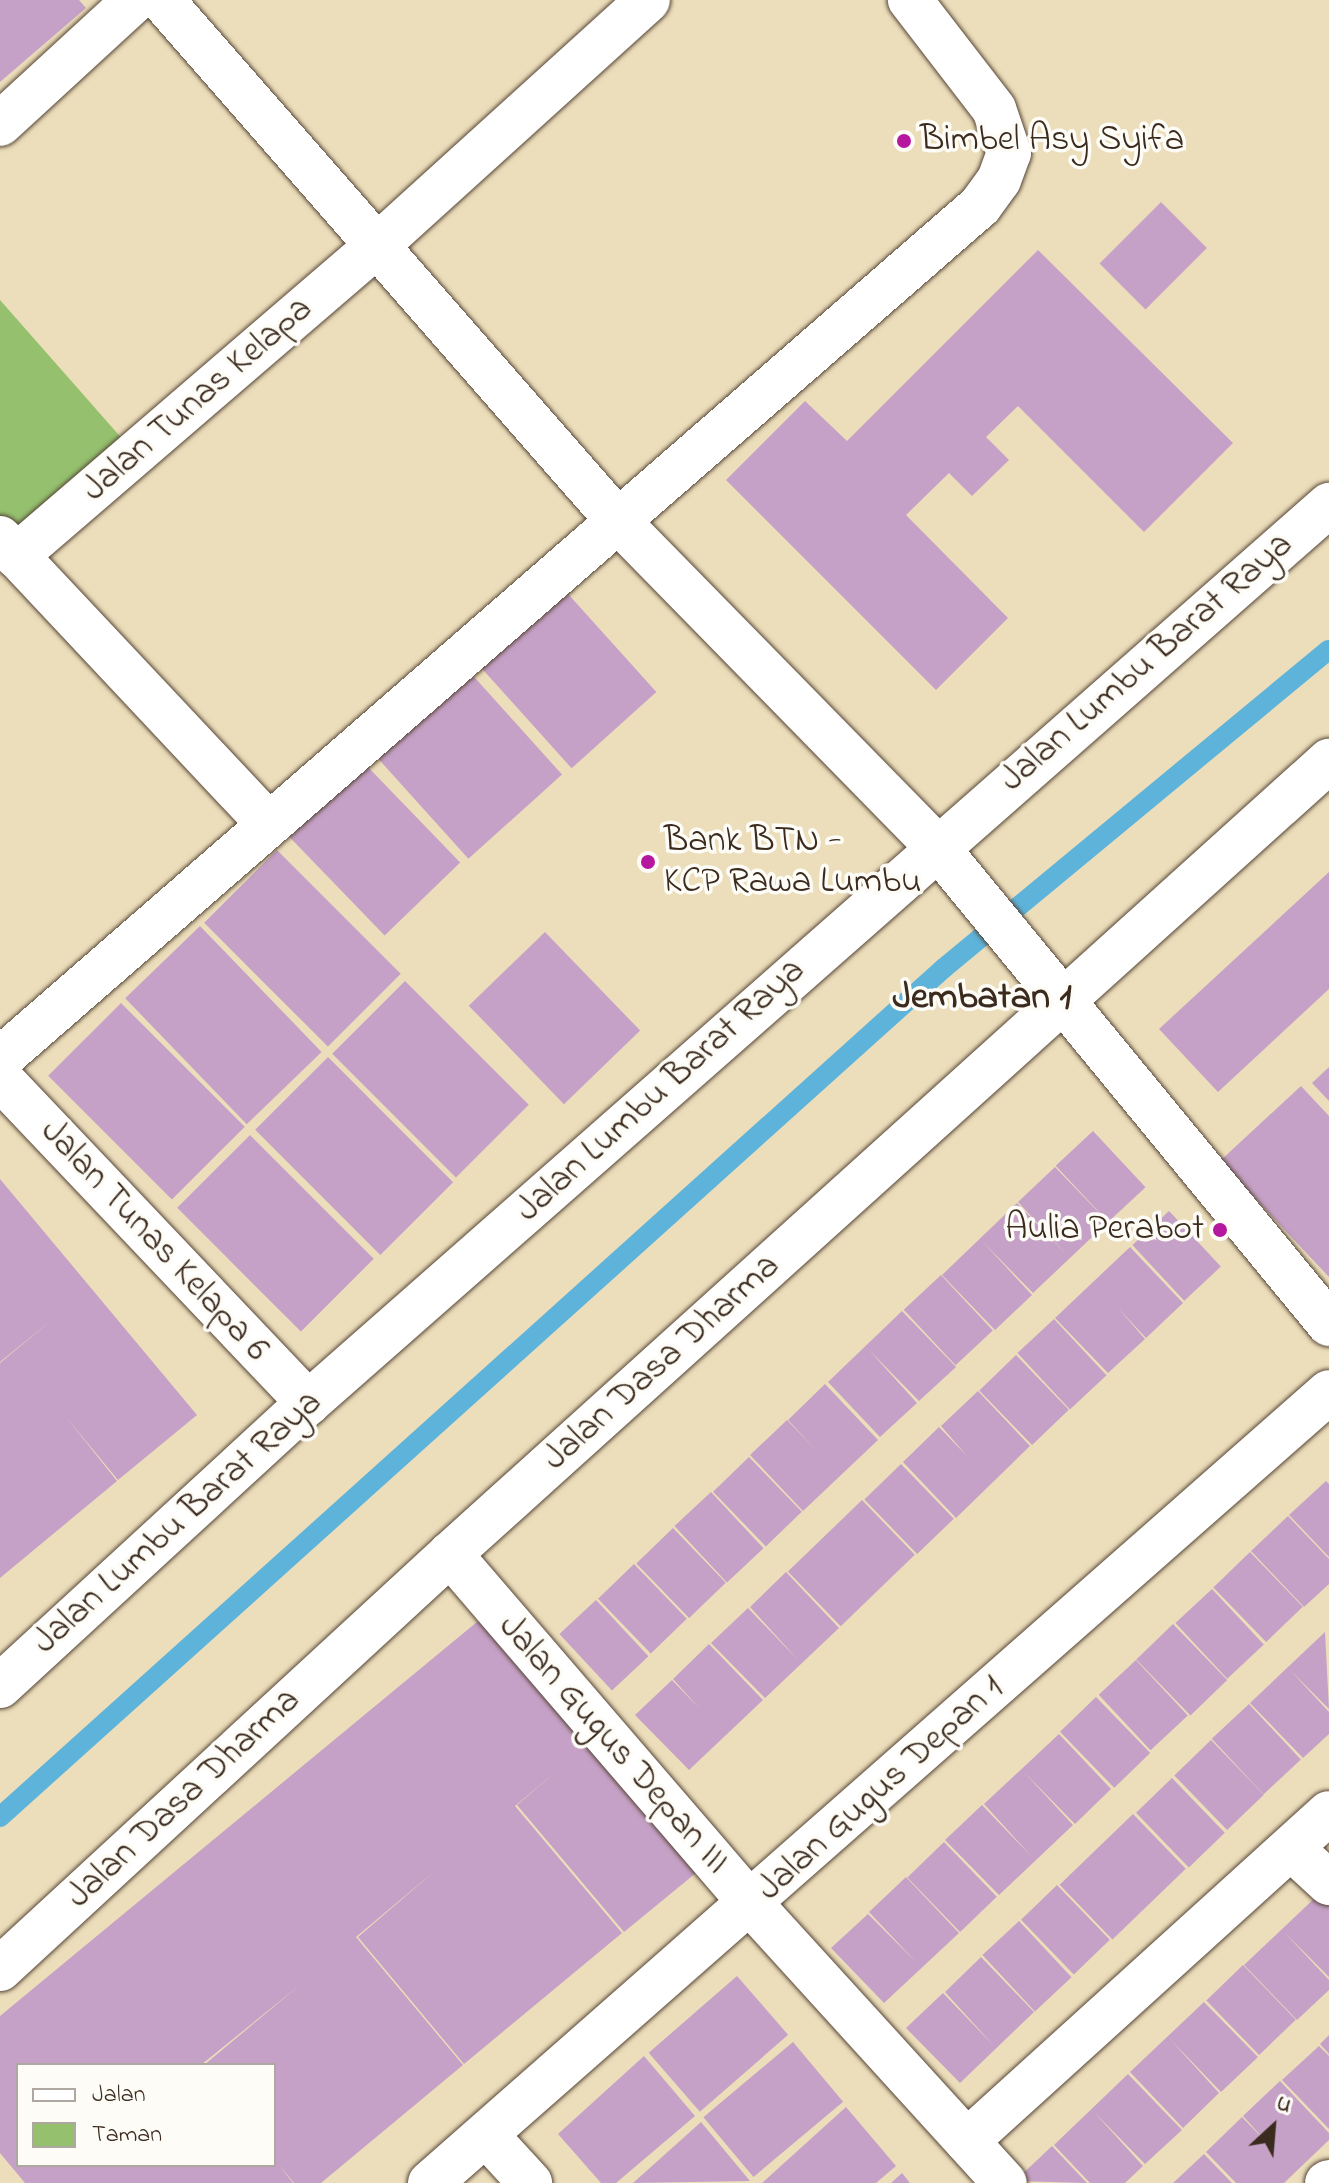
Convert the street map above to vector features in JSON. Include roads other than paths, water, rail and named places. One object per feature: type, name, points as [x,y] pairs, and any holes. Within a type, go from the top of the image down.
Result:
[{"type":"street","points":[[0,124],[135,0]]},
{"type":"street","points":[[162,0],[379,244],[618,521],[943,855],[1329,1324]]},
{"type":"street","name":"Jalan Tunas Kelapa","points":[[8,547],[379,244],[648,0]]},
{"type":"street","points":[[0,1059],[980,206],[999,180],[1009,153],[994,109],[910,0]]},
{"type":"street","name":"Jalan Lumbu Barat Raya","points":[[0,1686],[308,1403],[943,855],[1329,505]]},
{"type":"street","points":[[8,547],[268,823]]},
{"type":"street","name":"Jalan Dasa Dharma","points":[[0,1969],[1056,996],[1329,761]]},
{"type":"street","name":"Jalan Tunas Kelapa 6","points":[[0,1078],[308,1403]]},
{"type":"street","name":"Jalan Gugus Depan 1","points":[[430,2183],[751,1904],[1329,1392]]},
{"type":"street","name":"Jalan Gugus Depan III","points":[[450,1554],[751,1904],[1005,2183]]},
{"type":"street","points":[[967,2141],[1329,1813]]},
{"type":"street","points":[[1291,1848],[1329,1883]]},
{"type":"street","points":[[487,2136],[530,2183]]},
{"type":"waterway","points":[[0,1817],[944,968],[1329,650]]},
{"type":"place","name":"Bimbel Asy Syifa","points":[[904,141]]},
{"type":"place","name":"Bank BTN - KCP Rawa Lumbu","points":[[648,862]]},
{"type":"place","name":"Aulia Perabot","points":[[1220,1230]]},
{"type":"district","name":"Jembatan 1","points":[[982,999]]}]
